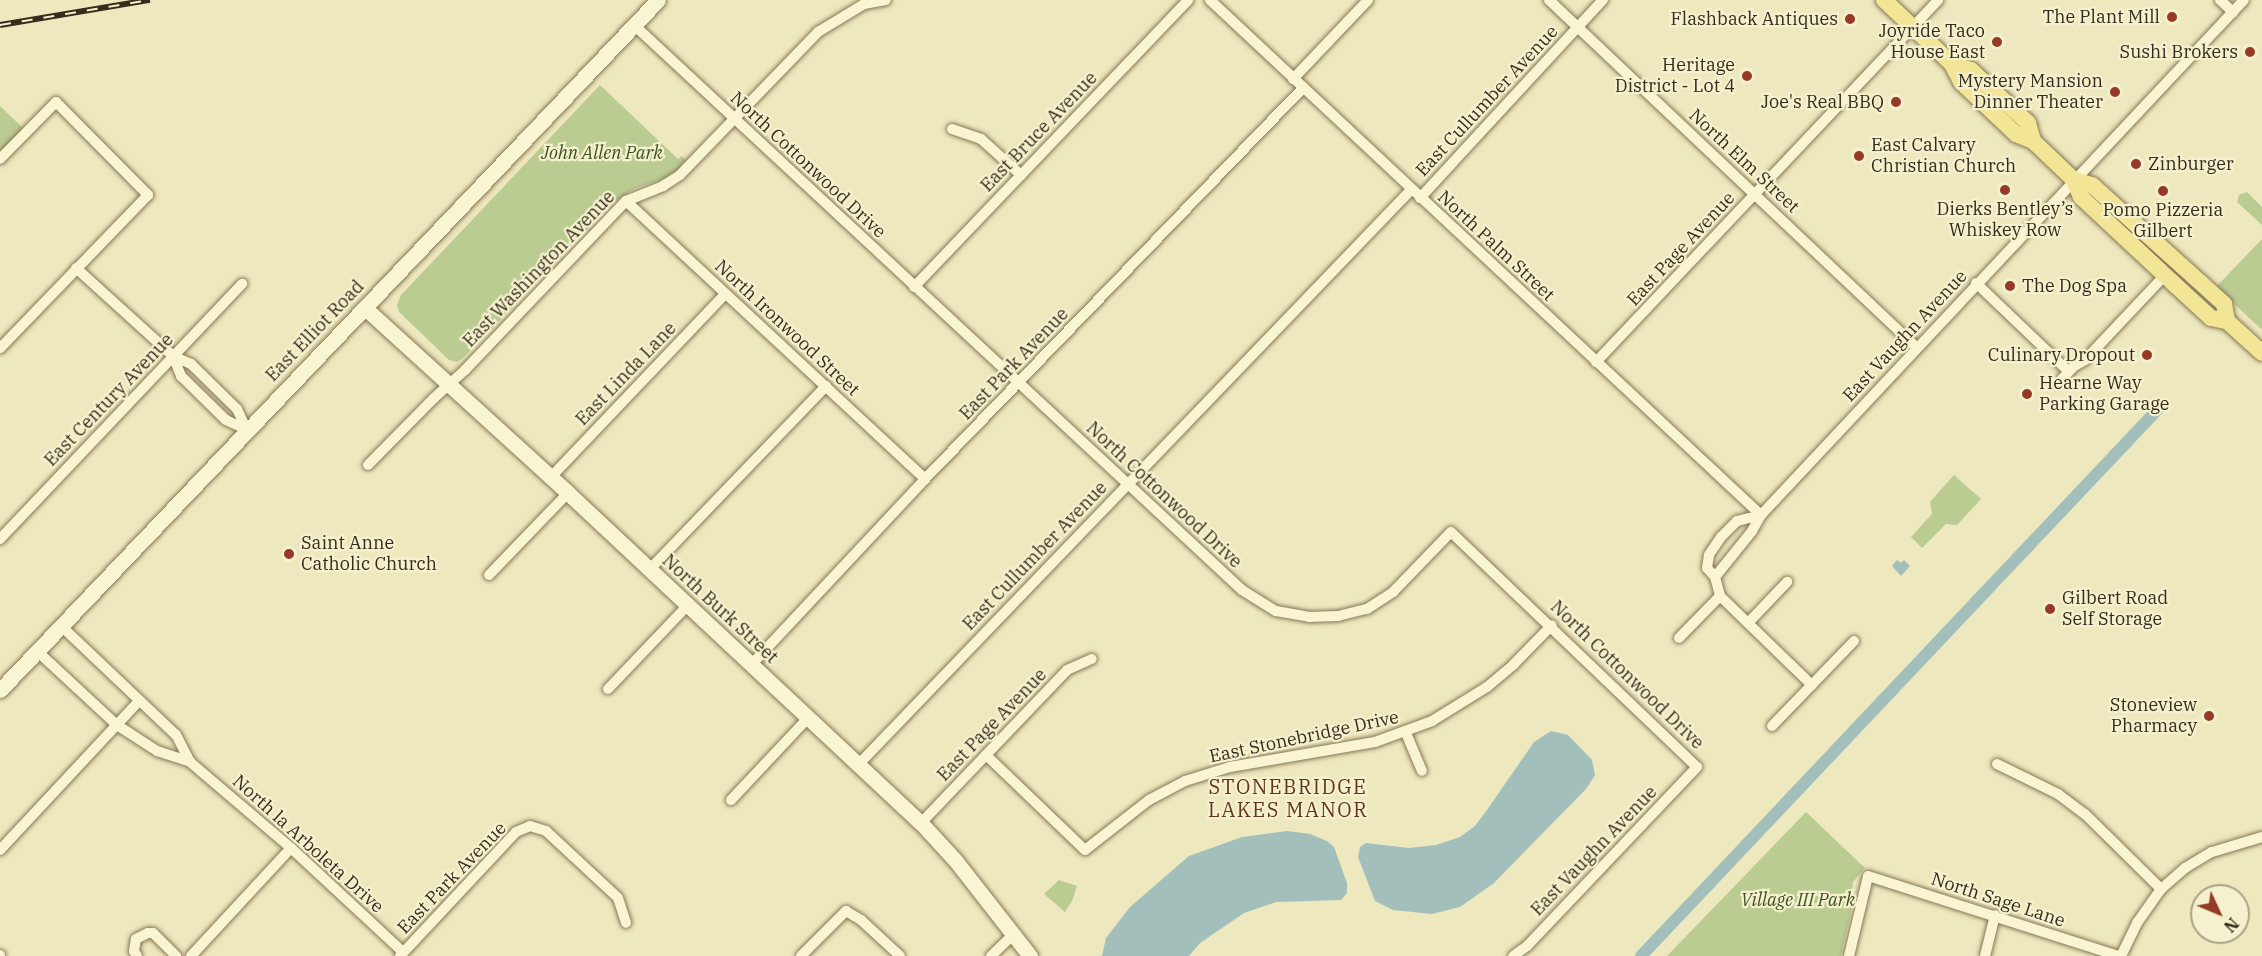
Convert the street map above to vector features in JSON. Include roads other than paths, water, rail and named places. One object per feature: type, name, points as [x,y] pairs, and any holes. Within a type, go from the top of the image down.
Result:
[{"type":"main road","name":"East Elliot Road","points":[[0,690],[658,0]]},
{"type":"main road","points":[[1884,0],[1952,64],[1971,70],[2028,123],[2033,141],[2074,180],[2081,196],[2211,318],[2227,321],[2262,353]]},
{"type":"main road","points":[[2074,180],[2092,185],[2224,304],[2227,321]]},
{"type":"main road","name":"North Burk Street","points":[[365,308],[551,477],[921,824],[955,860],[1029,956]]},
{"type":"street","name":"East Washington Avenue","points":[[368,465],[448,384],[465,370],[626,201],[663,186],[680,175],[818,32],[864,4],[886,0]]},
{"type":"street","name":"East Bruce Avenue","points":[[914,287],[1188,0]]},
{"type":"street","name":"North Palm Street","points":[[1210,0],[1761,515]]},
{"type":"street","points":[[1293,79],[1368,0]]},
{"type":"street","name":"North Elm Street","points":[[1549,0],[1916,347]]},
{"type":"street","name":"East Cullumber Avenue","points":[[1420,198],[1603,0]]},
{"type":"street","name":"East Page Avenue","points":[[1596,362],[1938,0]]},
{"type":"street","points":[[2220,0],[2233,12]]},
{"type":"street","name":"East Vaughn Avenue","points":[[1715,577],[1752,531],[1761,515],[1976,283],[2244,0]]},
{"type":"street","name":"North Cottonwood Drive","points":[[634,25],[1242,590],[1276,611],[1319,617],[1338,616],[1367,609],[1393,592],[1451,532],[1552,625],[1697,767]]},
{"type":"street","name":"East Park Avenue","points":[[751,665],[926,479],[1303,88]]},
{"type":"street","points":[[0,159],[56,102],[148,195],[0,348]]},
{"type":"street","points":[[951,129],[981,139],[1021,175]]},
{"type":"street","name":"East Cullumber Avenue","points":[[858,765],[1411,190]]},
{"type":"street","name":"North Ironwood Street","points":[[626,201],[926,479]]},
{"type":"street","points":[[76,268],[173,356],[191,364],[237,409],[247,430]]},
{"type":"street","points":[[1976,283],[2065,375],[2085,360],[2165,275]]},
{"type":"street","name":"East Century Avenue","points":[[0,539],[242,284]]},
{"type":"street","name":"East Linda Lane","points":[[551,477],[725,294]]},
{"type":"street","points":[[173,356],[181,376],[226,420],[247,430]]},
{"type":"street","points":[[650,569],[826,386]]},
{"type":"street","points":[[489,575],[568,493]]},
{"type":"street","points":[[1761,515],[1737,521],[1720,537],[1710,555],[1707,568],[1715,577],[1720,596],[1812,685]]},
{"type":"street","points":[[1748,624],[1787,582]]},
{"type":"street","points":[[1679,638],[1720,596]]},
{"type":"street","points":[[608,689],[688,605]]},
{"type":"street","name":"East Stonebridge Drive","points":[[986,755],[1085,850],[1149,800],[1185,781],[1230,767],[1375,742],[1406,732],[1459,706],[1487,687],[1514,664],[1552,625]]},
{"type":"street","name":"North la Arboleta Drive","points":[[62,627],[176,735],[190,762],[291,848],[402,954]]},
{"type":"street","points":[[1772,726],[1854,641]]},
{"type":"street","name":"North la Arboleta Drive","points":[[37,651],[117,725],[157,752],[190,762]]},
{"type":"street","name":"East Page Avenue","points":[[921,824],[1067,670],[1092,659]]},
{"type":"street","points":[[0,850],[140,701]]},
{"type":"street","points":[[731,800],[808,718]]},
{"type":"street","points":[[1406,732],[1422,771]]},
{"type":"street","points":[[1997,764],[2058,794],[2085,814],[2161,889]]},
{"type":"street","name":"East Vaughn Avenue","points":[[1513,956],[1527,946],[1697,767]]},
{"type":"street","name":"East Park Avenue","points":[[402,954],[516,832],[530,826],[546,831],[618,898],[626,923]]},
{"type":"street","points":[[2120,956],[2137,922],[2161,889],[2185,868],[2212,852],[2262,837]]},
{"type":"street","points":[[191,956],[291,848]]},
{"type":"street","name":"North Sage Lane","points":[[1849,956],[1868,876],[2120,956]]},
{"type":"street","points":[[801,956],[846,911],[861,920],[900,956]]},
{"type":"street","points":[[1985,956],[1995,915]]},
{"type":"street","points":[[137,956],[134,951],[136,939],[153,933],[176,956]]},
{"type":"street","points":[[991,956],[1012,936]]},
{"type":"water","points":[[1897,560],[1901,563],[1904,560],[1910,566],[1901,576],[1892,566]]},
{"type":"water","points":[[1551,731],[1568,735],[1592,760],[1595,775],[1586,789],[1494,883],[1460,907],[1432,914],[1393,910],[1375,901],[1358,857],[1360,847],[1366,843],[1409,848],[1436,845],[1460,837],[1475,826],[1534,742]]},
{"type":"water","points":[[1287,831],[1310,834],[1327,841],[1334,847],[1347,883],[1347,893],[1341,900],[1276,902],[1244,913],[1200,943],[1189,956],[1102,956],[1106,938],[1130,907],[1189,856],[1242,837]]},
{"type":"waterway","points":[[1641,956],[2161,406]]},
{"type":"railway","points":[[0,25],[150,0]]},
{"type":"place","name":"The Plant Mill","points":[[2172,17]]},
{"type":"place","name":"Flashback Antiques","points":[[1850,19]]},
{"type":"place","name":"Joyride Taco House East","points":[[1997,42]]},
{"type":"place","name":"Sushi Brokers","points":[[2250,52]]},
{"type":"place","name":"Heritage District - Lot 4","points":[[1747,76]]},
{"type":"place","name":"Mystery Mansion Dinner Theater","points":[[2115,92]]},
{"type":"place","name":"Joe's Real BBQ","points":[[1896,102]]},
{"type":"place","name":"East Calvary Christian Church","points":[[1859,156]]},
{"type":"place","name":"Zinburger","points":[[2136,164]]},
{"type":"place","name":"Dierks Bentley’s Whiskey Row","points":[[2005,190]]},
{"type":"place","name":"Pomo Pizzeria Gilbert","points":[[2163,191]]},
{"type":"place","name":"The Dog Spa","points":[[2010,286]]},
{"type":"place","name":"Culinary Dropout","points":[[2147,355]]},
{"type":"place","name":"Hearne Way Parking Garage","points":[[2027,394]]},
{"type":"place","name":"Saint Anne Catholic Church","points":[[289,554]]},
{"type":"place","name":"Gilbert Road Self Storage","points":[[2050,609]]},
{"type":"place","name":"Stoneview Pharmacy","points":[[2209,716]]},
{"type":"district","name":"STONEBRIDGE LAKES MANOR","points":[[1288,798]]},
{"type":"park label","name":"John Allen Park","points":[[602,153]]},
{"type":"park label","name":"Village III Park","points":[[1798,900]]}]
